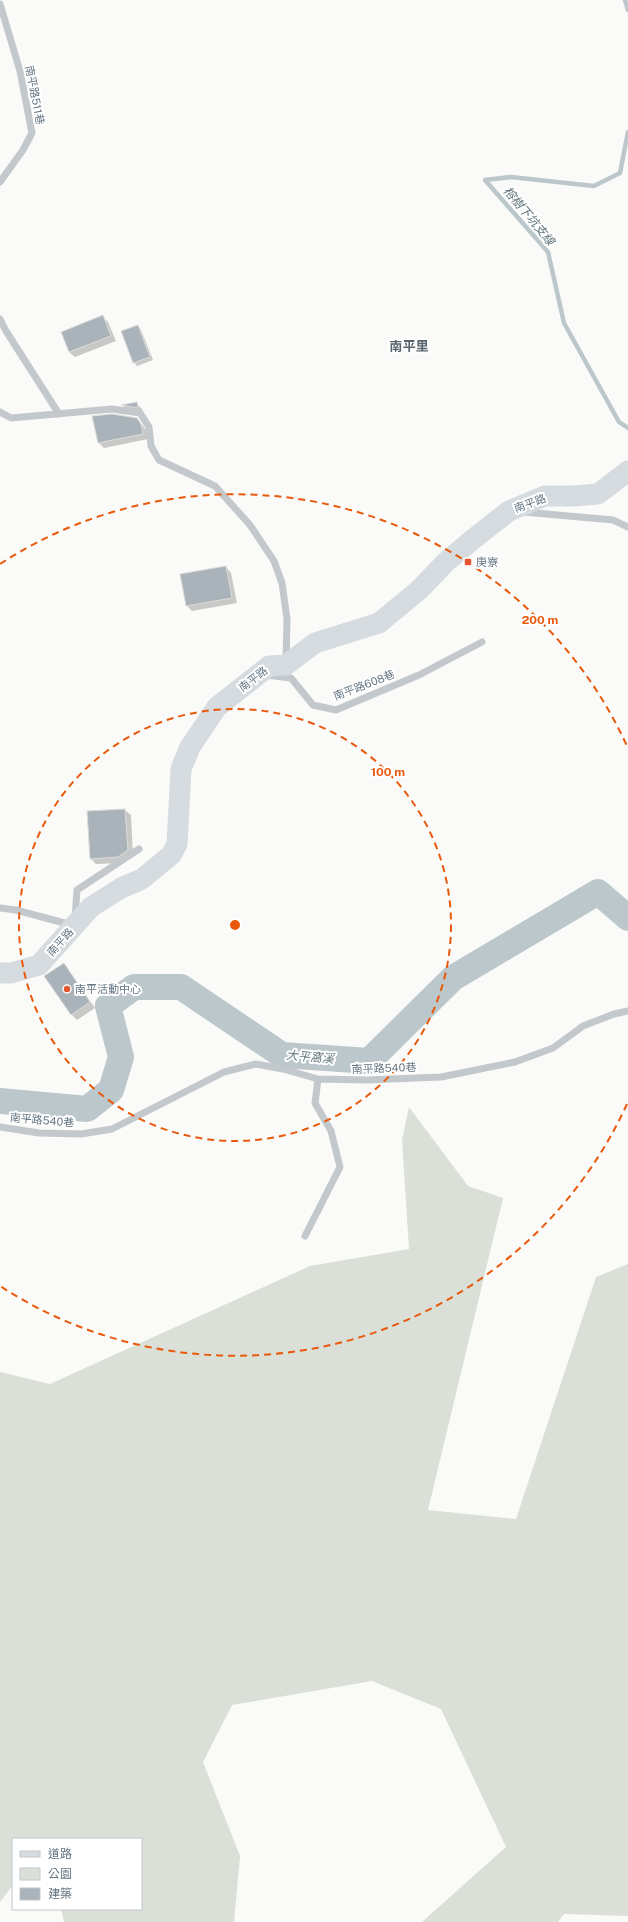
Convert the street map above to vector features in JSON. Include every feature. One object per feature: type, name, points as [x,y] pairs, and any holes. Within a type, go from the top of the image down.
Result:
[{"type":"street","name":"南平路","points":[[0,973],[11,973],[39,965],[91,908],[121,888],[142,879],[172,855],[178,844],[181,769],[190,747],[218,707],[258,674],[269,666],[286,665],[315,643],[379,623],[419,590],[446,562],[510,511],[545,496],[598,494],[628,471]]},
{"type":"lane","name":"南平路511巷","points":[[0,4],[20,71],[32,133],[23,150],[0,182]]},
{"type":"lane","points":[[0,319],[6,331],[59,414]]},
{"type":"lane","points":[[0,412],[11,418],[112,409],[140,413],[149,427],[151,446],[159,460],[215,486],[245,519],[274,561],[282,583],[287,620],[286,665]]},
{"type":"lane","points":[[510,511],[613,520],[628,528]]},
{"type":"lane","name":"南平路608巷","points":[[258,674],[291,678],[313,705],[336,710],[419,675],[482,642]]},
{"type":"lane","points":[[0,908],[16,910],[75,925],[77,890],[139,849]]},
{"type":"lane","name":"南平路540巷","points":[[0,1127],[39,1133],[81,1134],[112,1129],[224,1072],[256,1064],[283,1069],[318,1079],[366,1080],[440,1077],[515,1062],[553,1048],[583,1026],[614,1014],[628,1011]]},
{"type":"lane","points":[[305,1236],[340,1168],[331,1132],[315,1103],[318,1079]]},
{"type":"green space","points":[[409,1107],[468,1186],[503,1198],[428,1510],[516,1519],[596,1277],[628,1264],[628,1916],[564,1914],[558,1922],[422,1922],[506,1847],[441,1709],[372,1681],[232,1705],[203,1762],[240,1856],[234,1922],[64,1922],[61,1910],[142,1910],[142,1838],[12,1838],[12,1886],[0,1902],[0,1372],[50,1384],[310,1266],[409,1249],[402,1140]]},
{"type":"building","points":[[103,315],[111,336],[69,352],[61,332]]},
{"type":"building","points":[[138,325],[150,357],[133,363],[121,331]]},
{"type":"building","points":[[137,402],[138,408],[121,405]]},
{"type":"building","points":[[112,414],[137,418],[141,424],[143,434],[98,443],[92,416]]},
{"type":"building","points":[[226,566],[232,598],[186,606],[180,574]]},
{"type":"building","points":[[125,809],[128,850],[118,857],[90,859],[87,811]]},
{"type":"building","name":"南平活動中心","points":[[64,963],[90,1002],[71,1015],[44,976]]},
{"type":"waterway","name":"榕樹下坑支線","points":[[625,0],[628,10]]},
{"type":"waterway","name":"榕樹下坑支線","points":[[628,132],[620,173],[594,186],[511,177],[485,180],[548,252],[564,323],[619,422],[628,428]]},
{"type":"waterway","name":"大平窩溪","points":[[0,1101],[87,1109],[111,1090],[121,1057],[108,1006],[134,987],[181,987],[282,1055],[369,1061],[453,978],[598,892],[628,918]]},
{"type":"place","name":"庚寮","points":[[468,562]]},
{"type":"place","name":"南平活動中心","points":[[67,989]]},
{"type":"district","name":"南平里","points":[[409,346]]}]
